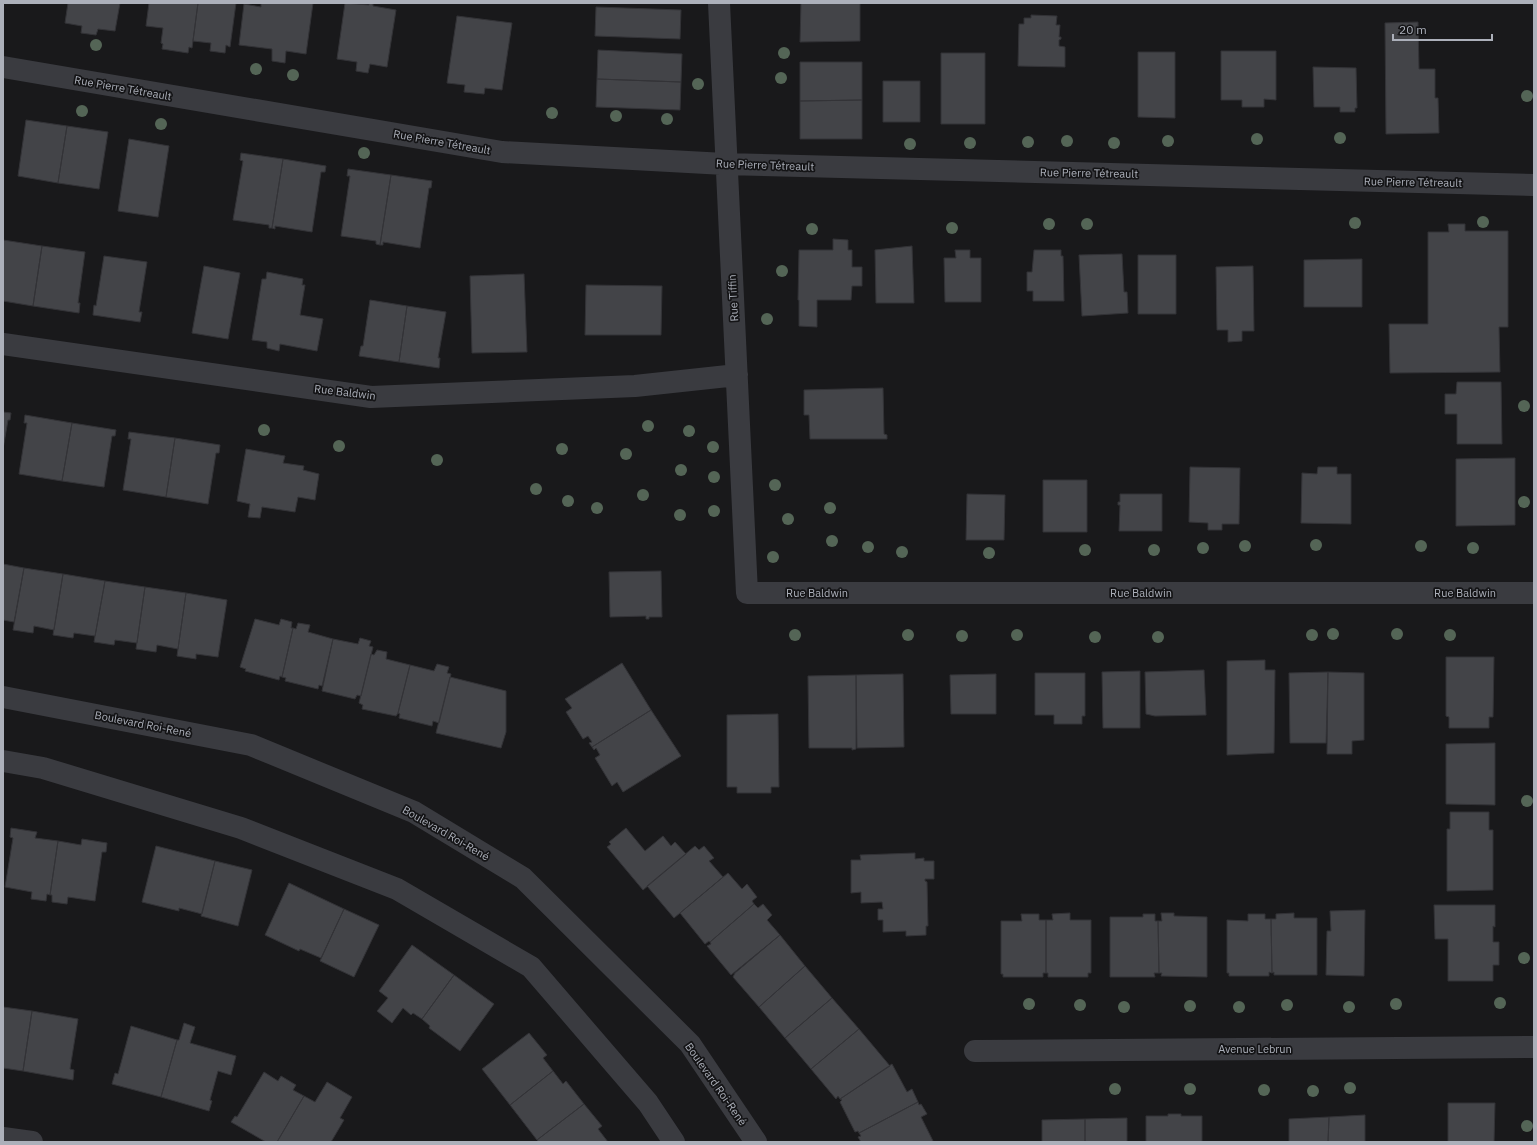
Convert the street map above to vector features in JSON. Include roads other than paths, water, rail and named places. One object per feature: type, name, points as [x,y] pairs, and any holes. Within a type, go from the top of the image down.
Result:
[{"type":"street","name":"Rue Tiffin","points":[[719,3],[725,164],[738,375],[747,593]]},
{"type":"street","name":"Rue Pierre Tétreault","points":[[3,67],[502,152],[725,164],[1534,185]]},
{"type":"street","name":"Rue Baldwin","points":[[3,344],[371,397],[635,386],[738,375]]},
{"type":"street","name":"Rue Baldwin","points":[[747,593],[1534,593]]},
{"type":"street","name":"Boulevard Roi-René","points":[[3,697],[251,745],[414,812],[523,878],[690,1044],[756,1142]]},
{"type":"street","points":[[3,761],[44,768],[241,828],[397,889],[531,967],[648,1103],[674,1142]]},
{"type":"street","name":"Avenue Lebrun","points":[[975,1051],[1534,1048]]},
{"type":"street","points":[[3,1138],[32,1142]]}]
